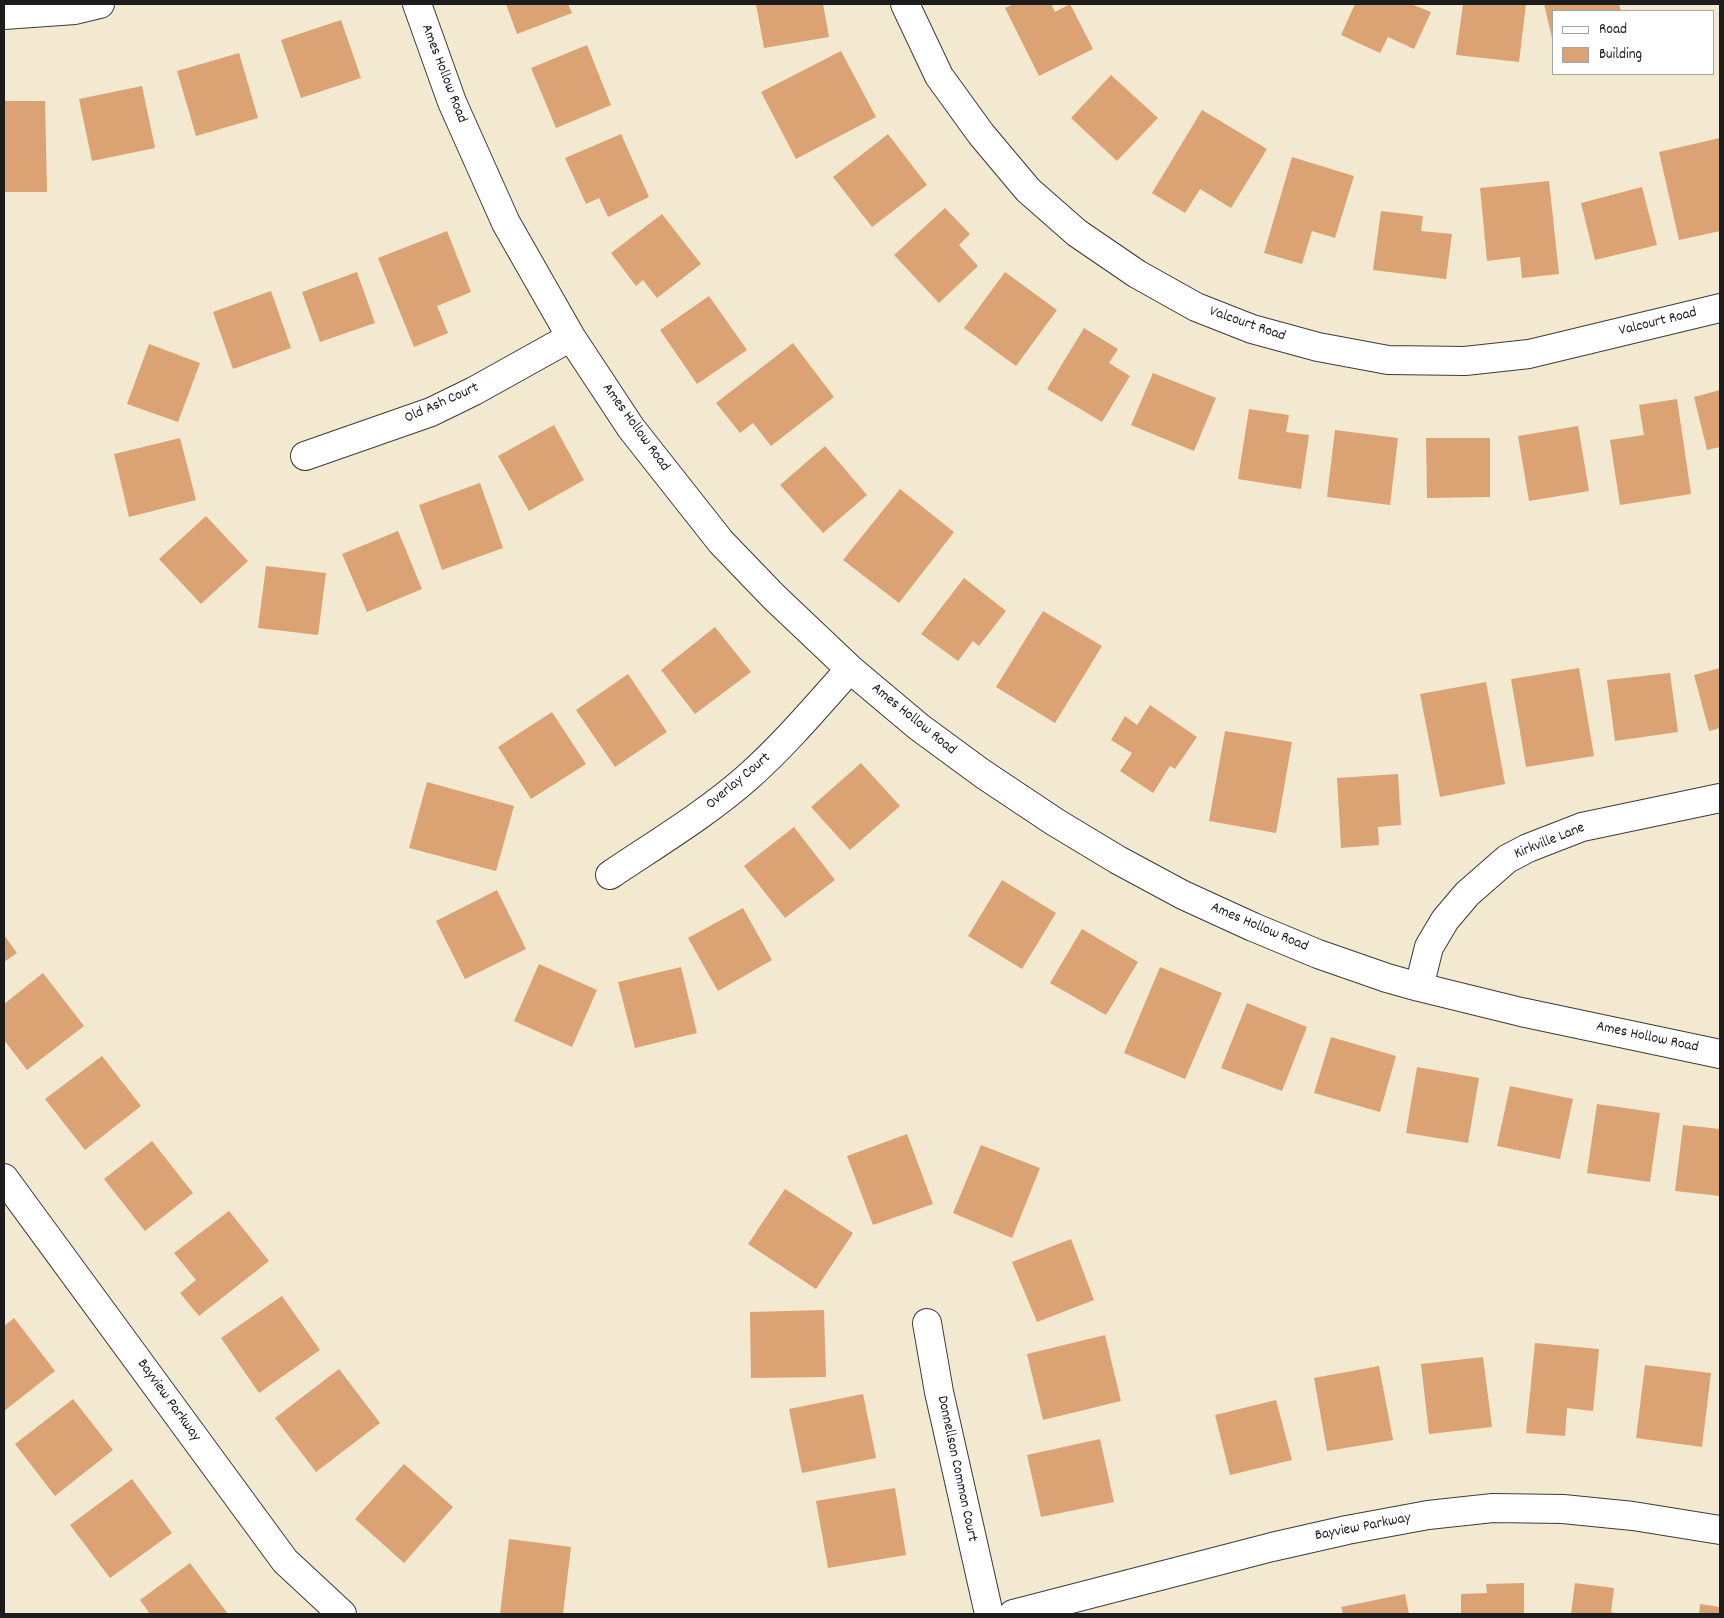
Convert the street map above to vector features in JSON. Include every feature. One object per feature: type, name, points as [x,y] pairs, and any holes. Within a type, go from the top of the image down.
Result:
[{"type":"street","points":[[4,15],[75,10],[100,4]]},
{"type":"street","name":"Ames Hollow Road","points":[[417,4],[452,102],[506,223],[572,337],[631,428],[722,542],[774,597],[850,669],[919,726],[983,774],[1055,822],[1118,860],[1183,894],[1253,927],[1318,954],[1419,987],[1521,1012],[1720,1054]]},
{"type":"street","name":"Valcourt Road","points":[[905,4],[939,76],[981,134],[1028,190],[1077,233],[1137,274],[1196,307],[1252,329],[1318,347],[1388,360],[1465,361],[1529,354],[1720,308]]},
{"type":"street","name":"Old Ash Court","points":[[305,456],[431,412],[474,391],[572,337]]},
{"type":"street","name":"Overlay Court","points":[[610,875],[701,813],[746,779],[783,744],[850,669]]},
{"type":"street","name":"Kirkville Lane","points":[[1419,987],[1429,947],[1445,920],[1467,894],[1507,859],[1528,848],[1582,827],[1720,798]]},
{"type":"street","name":"Bayview Parkway","points":[[4,1178],[285,1561],[342,1614]]},
{"type":"street","name":"Donnellson Common Court","points":[[927,1322],[939,1392],[989,1614]]},
{"type":"street","name":"Bayview Parkway","points":[[1013,1614],[1272,1547],[1347,1530],[1438,1514],[1493,1508],[1563,1509],[1633,1516],[1720,1530]]},
{"type":"building","points":[[506,4],[568,4],[572,13],[517,34]]},
{"type":"building","points":[[756,4],[823,4],[829,37],[764,48]]},
{"type":"building","points":[[1014,4],[1051,4],[1055,12],[1070,4],[1093,49],[1039,76],[1005,8]]},
{"type":"building","points":[[1355,4],[1411,4],[1431,12],[1414,49],[1388,37],[1380,53],[1341,35]]},
{"type":"building","points":[[1463,4],[1526,4],[1519,62],[1456,55]]},
{"type":"building","points":[[1544,4],[1619,4],[1621,10],[1552,10],[1552,38]]},
{"type":"building","points":[[341,20],[361,78],[301,98],[281,40]]},
{"type":"building","points":[[587,45],[611,105],[556,128],[531,68]]},
{"type":"building","points":[[841,51],[876,117],[796,159],[761,92]]},
{"type":"building","points":[[239,53],[258,118],[196,136],[177,71]]},
{"type":"building","points":[[1111,75],[1158,118],[1117,161],[1071,118]]},
{"type":"building","points":[[142,86],[155,148],[92,161],[79,99]]},
{"type":"building","points":[[4,101],[45,101],[47,192],[4,192]]},
{"type":"building","points":[[1202,110],[1267,149],[1231,208],[1200,189],[1185,213],[1152,193]]},
{"type":"building","points":[[621,134],[649,197],[608,217],[599,198],[586,204],[565,158]]},
{"type":"building","points":[[888,134],[927,185],[872,227],[833,177]]},
{"type":"building","points":[[1720,138],[1720,231],[1679,240],[1659,152]]},
{"type":"building","points":[[1292,157],[1354,176],[1335,238],[1312,231],[1302,264],[1264,253]]},
{"type":"building","points":[[1549,181],[1559,274],[1522,278],[1520,257],[1487,261],[1480,188]]},
{"type":"building","points":[[1642,187],[1657,245],[1595,260],[1581,203]]},
{"type":"building","points":[[945,208],[970,234],[959,245],[978,266],[939,303],[894,255]]},
{"type":"building","points":[[1381,211],[1423,216],[1421,231],[1452,234],[1446,279],[1373,270]]},
{"type":"building","points":[[662,214],[701,264],[657,298],[643,280],[636,286],[611,253]]},
{"type":"building","points":[[447,231],[471,292],[437,306],[448,333],[414,347],[378,258]]},
{"type":"building","points":[[357,272],[375,323],[320,342],[302,292]]},
{"type":"building","points":[[1005,272],[1057,310],[1016,366],[964,328]]},
{"type":"building","points":[[271,291],[291,348],[233,369],[213,312]]},
{"type":"building","points":[[709,296],[747,350],[697,384],[660,330]]},
{"type":"building","points":[[1084,328],[1118,349],[1109,363],[1130,376],[1102,422],[1047,389]]},
{"type":"building","points":[[793,343],[834,397],[771,446],[753,423],[740,433],[716,403]]},
{"type":"building","points":[[149,344],[200,363],[178,422],[127,404]]},
{"type":"building","points":[[1153,373],[1216,398],[1194,451],[1131,425]]},
{"type":"building","points":[[1720,390],[1720,447],[1707,450],[1694,397]]},
{"type":"building","points":[[1677,399],[1691,494],[1620,505],[1610,440],[1644,435],[1639,405]]},
{"type":"building","points":[[1249,409],[1289,415],[1286,432],[1309,435],[1301,489],[1238,479]]},
{"type":"building","points":[[554,425],[584,480],[529,511],[498,456]]},
{"type":"building","points":[[1578,426],[1589,491],[1529,501],[1518,436]]},
{"type":"building","points":[[1335,430],[1398,438],[1390,505],[1327,497]]},
{"type":"building","points":[[180,438],[196,500],[129,517],[114,454]]},
{"type":"building","points":[[1426,438],[1490,438],[1490,497],[1427,498]]},
{"type":"building","points":[[825,446],[867,495],[823,533],[780,485]]},
{"type":"building","points":[[480,483],[503,548],[442,570],[419,505]]},
{"type":"building","points":[[900,489],[954,532],[899,603],[843,560]]},
{"type":"building","points":[[206,516],[248,561],[201,604],[159,559]]},
{"type":"building","points":[[398,531],[422,589],[367,612],[342,554]]},
{"type":"building","points":[[266,566],[326,573],[318,635],[258,628]]},
{"type":"building","points":[[964,578],[1006,611],[979,646],[973,641],[958,661],[921,634]]},
{"type":"building","points":[[1043,611],[1102,646],[1055,723],[996,687]]},
{"type":"building","points":[[715,627],[751,672],[695,714],[661,670]]},
{"type":"building","points":[[1579,668],[1594,756],[1526,767],[1511,679]]},
{"type":"building","points":[[1720,668],[1720,728],[1709,731],[1694,675]]},
{"type":"building","points":[[1670,673],[1678,732],[1615,741],[1607,680]]},
{"type":"building","points":[[628,674],[667,732],[615,767],[576,710]]},
{"type":"building","points":[[1486,682],[1505,784],[1440,797],[1420,694]]},
{"type":"building","points":[[1150,705],[1197,737],[1175,769],[1170,766],[1153,793],[1120,771],[1132,753],[1111,740],[1125,716],[1137,725]]},
{"type":"building","points":[[552,712],[586,764],[531,799],[498,747]]},
{"type":"building","points":[[1225,731],[1292,742],[1276,833],[1209,821]]},
{"type":"building","points":[[861,763],[900,806],[850,850],[811,807]]},
{"type":"building","points":[[1398,774],[1401,825],[1378,827],[1379,845],[1341,848],[1337,778]]},
{"type":"building","points":[[427,782],[514,806],[496,871],[409,848]]},
{"type":"building","points":[[794,827],[835,880],[785,918],[744,866]]},
{"type":"building","points":[[1002,880],[1056,913],[1022,969],[968,936]]},
{"type":"building","points":[[497,890],[526,949],[465,979],[436,921]]},
{"type":"building","points":[[743,908],[772,960],[718,991],[688,938]]},
{"type":"building","points":[[1082,929],[1138,962],[1106,1015],[1050,983]]},
{"type":"building","points":[[4,935],[17,953],[4,962]]},
{"type":"building","points":[[539,964],[597,990],[572,1047],[514,1021]]},
{"type":"building","points":[[681,967],[697,1033],[635,1048],[618,982]]},
{"type":"building","points":[[1160,967],[1222,993],[1185,1079],[1124,1053]]},
{"type":"building","points":[[43,973],[84,1026],[27,1070],[4,1040],[4,1004]]},
{"type":"building","points":[[1247,1003],[1307,1027],[1282,1091],[1221,1068]]},
{"type":"building","points":[[1331,1037],[1396,1056],[1380,1112],[1314,1093]]},
{"type":"building","points":[[102,1056],[141,1106],[85,1150],[45,1099]]},
{"type":"building","points":[[1417,1067],[1479,1078],[1468,1143],[1406,1133]]},
{"type":"building","points":[[1510,1086],[1573,1099],[1560,1159],[1497,1146]]},
{"type":"building","points":[[1597,1104],[1660,1113],[1650,1182],[1587,1173]]},
{"type":"building","points":[[1683,1125],[1720,1129],[1720,1196],[1675,1191]]},
{"type":"building","points":[[907,1134],[933,1204],[873,1225],[847,1156]]},
{"type":"building","points":[[152,1141],[193,1193],[145,1231],[104,1179]]},
{"type":"building","points":[[981,1145],[1040,1168],[1012,1238],[953,1213]]},
{"type":"building","points":[[785,1189],[853,1233],[816,1289],[748,1244]]},
{"type":"building","points":[[229,1211],[269,1261],[199,1316],[180,1293],[196,1280],[174,1253]]},
{"type":"building","points":[[1071,1239],[1094,1300],[1037,1322],[1012,1262]]},
{"type":"building","points":[[282,1296],[320,1350],[259,1393],[221,1338]]},
{"type":"building","points":[[824,1310],[826,1377],[751,1378],[750,1312]]},
{"type":"building","points":[[14,1318],[55,1371],[4,1411],[4,1326]]},
{"type":"building","points":[[1105,1335],[1121,1401],[1043,1420],[1027,1354]]},
{"type":"building","points":[[1535,1343],[1599,1349],[1593,1411],[1567,1408],[1565,1436],[1526,1433]]},
{"type":"building","points":[[1483,1357],[1492,1427],[1429,1434],[1421,1364]]},
{"type":"building","points":[[1645,1365],[1711,1373],[1702,1447],[1636,1438]]},
{"type":"building","points":[[1379,1366],[1393,1440],[1327,1451],[1314,1378]]},
{"type":"building","points":[[339,1369],[380,1423],[316,1472],[275,1418]]},
{"type":"building","points":[[863,1394],[876,1458],[802,1473],[789,1409]]},
{"type":"building","points":[[73,1399],[113,1450],[55,1496],[15,1444]]},
{"type":"building","points":[[1276,1400],[1292,1460],[1230,1475],[1215,1415]]},
{"type":"building","points":[[1100,1439],[1114,1502],[1041,1517],[1027,1455]]},
{"type":"building","points":[[404,1464],[453,1507],[404,1563],[355,1519]]},
{"type":"building","points":[[132,1479],[172,1533],[110,1578],[70,1525]]},
{"type":"building","points":[[895,1488],[906,1555],[828,1568],[816,1501]]},
{"type":"building","points":[[509,1539],[571,1547],[563,1614],[500,1614]]},
{"type":"building","points":[[190,1563],[228,1614],[150,1614],[140,1600]]},
{"type":"building","points":[[1524,1583],[1524,1614],[1461,1614],[1461,1594],[1487,1593],[1486,1584]]},
{"type":"building","points":[[1575,1583],[1614,1588],[1611,1612],[1617,1614],[1571,1614]]},
{"type":"building","points":[[1405,1594],[1409,1614],[1343,1614],[1341,1607]]},
{"type":"building","points":[[1700,1604],[1720,1607],[1720,1614],[1699,1614]]}]
